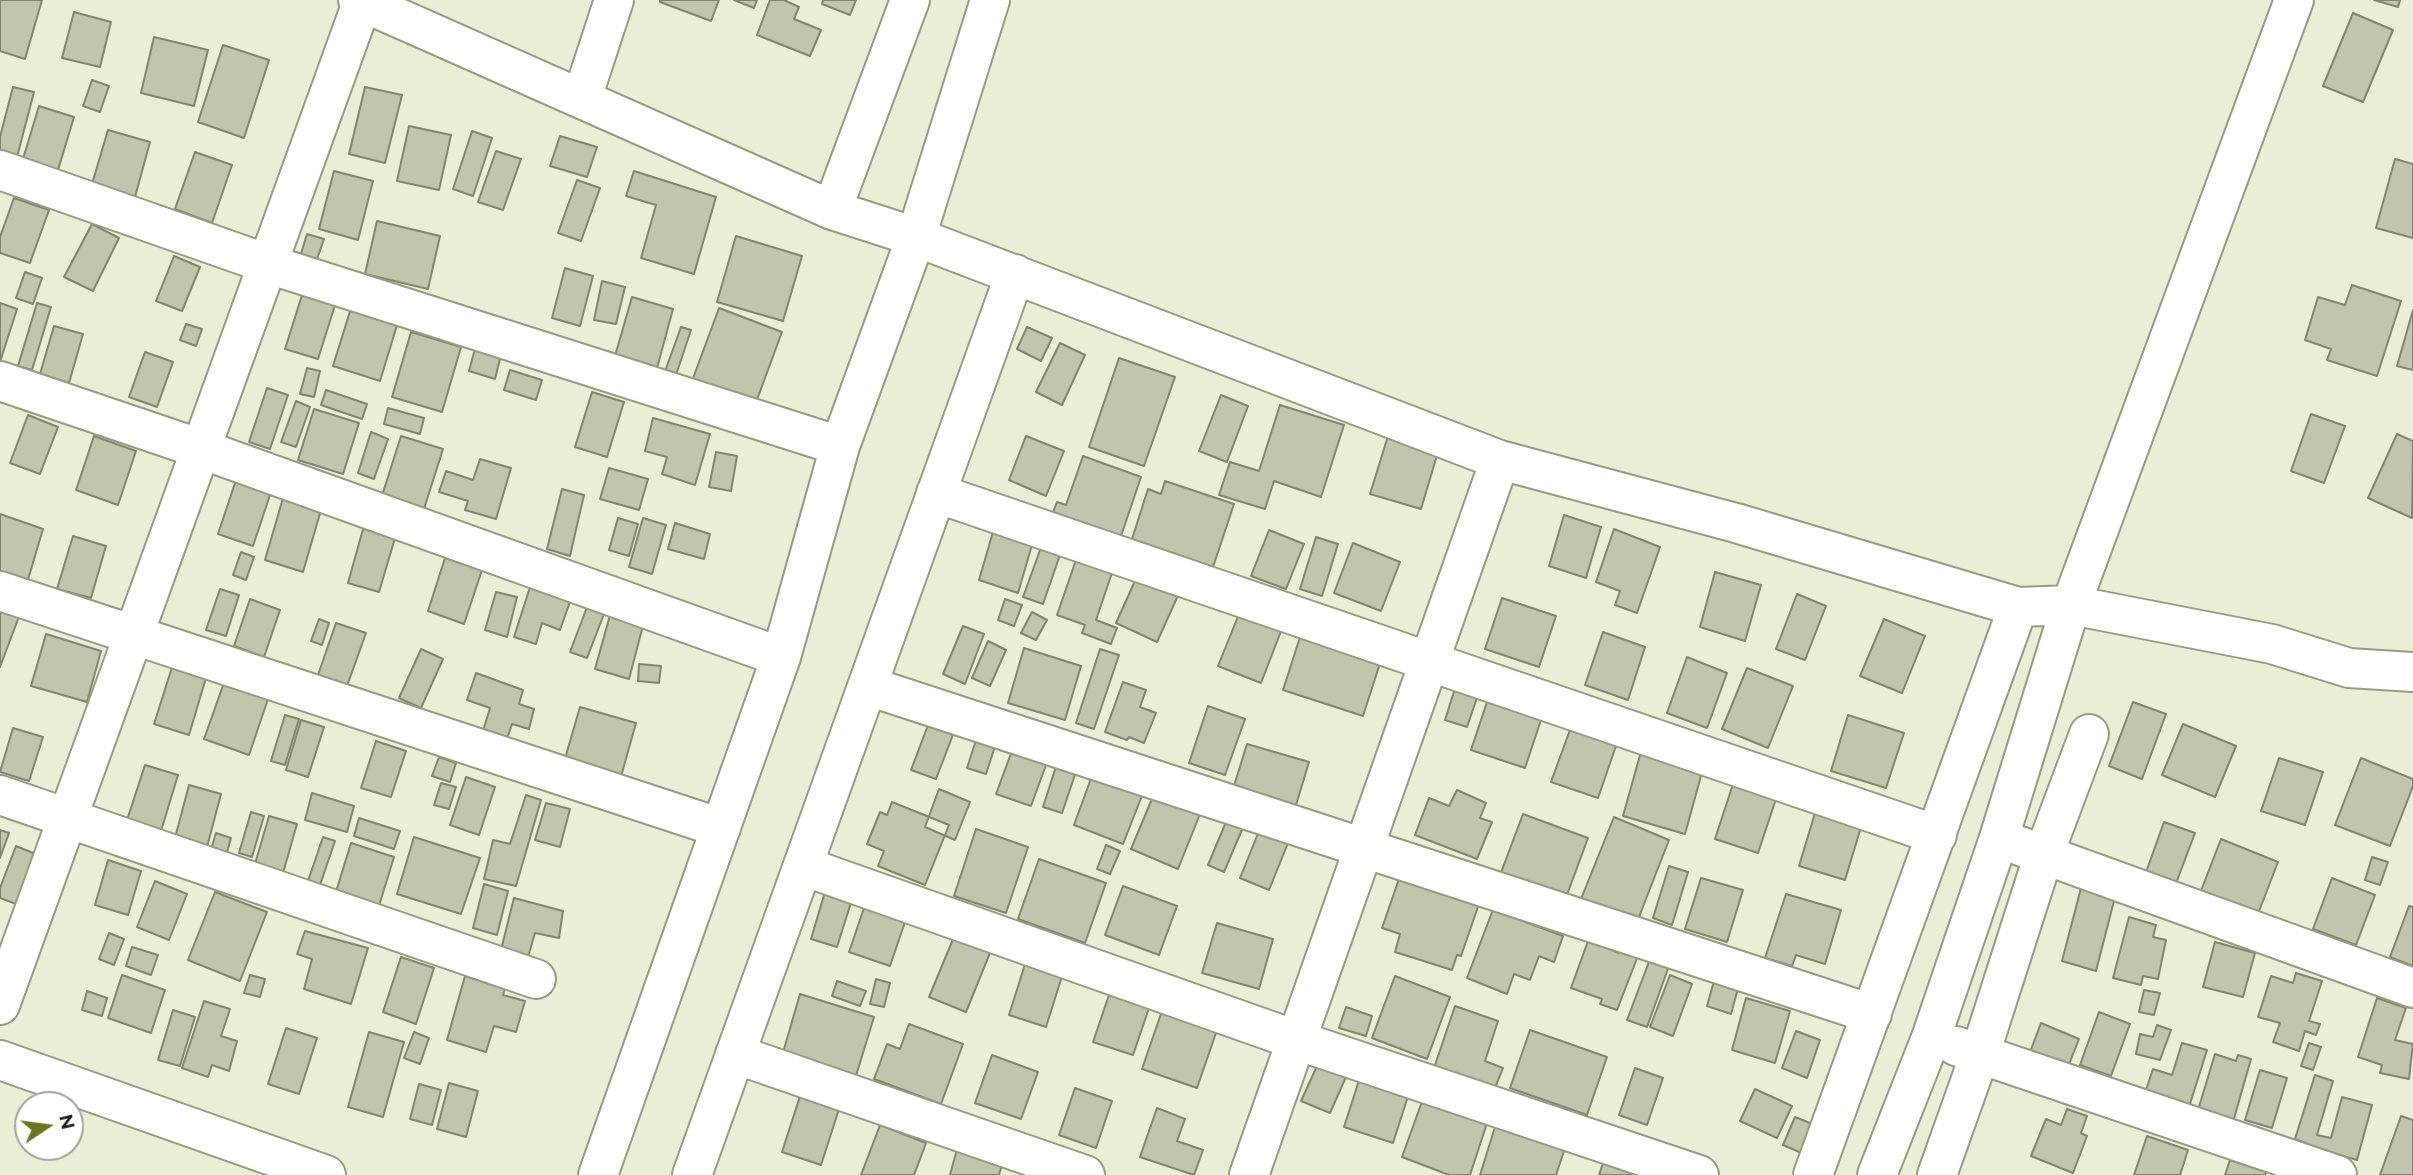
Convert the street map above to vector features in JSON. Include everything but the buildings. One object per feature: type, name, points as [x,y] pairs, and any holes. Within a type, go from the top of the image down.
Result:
[{"type":"street","points":[[0,1005],[361,0],[832,210],[916,237],[1015,274],[1500,460],[1736,523],[2018,607],[2071,605],[2272,643],[2349,668],[2413,671]]},
{"type":"street","points":[[582,98],[614,0]]},
{"type":"street","points":[[832,210],[910,0]]},
{"type":"street","points":[[598,1175],[781,657],[840,446],[916,237],[990,0]]},
{"type":"street","points":[[1877,1175],[1931,1038],[1999,838],[2071,605],[2294,0]]},
{"type":"street","points":[[0,170],[268,264],[840,446]]},
{"type":"street","points":[[692,1175],[1015,274]]},
{"type":"street","points":[[0,381],[201,449],[781,657]]},
{"type":"street","points":[[1249,1175],[1500,460]]},
{"type":"street","points":[[936,494],[1937,835]]},
{"type":"street","points":[[0,592],[721,828]]},
{"type":"street","points":[[1813,1175],[2018,607]]},
{"type":"street","points":[[867,686],[1872,1014]]},
{"type":"street","points":[[1937,1175],[1980,1054],[2044,855],[2089,734]]},
{"type":"street","points":[[0,795],[536,979]]},
{"type":"street","points":[[1999,838],[2413,988]]},
{"type":"street","points":[[803,866],[1296,1040],[1699,1175]]},
{"type":"street","points":[[1931,1038],[2337,1175]]},
{"type":"street","points":[[736,1054],[1085,1175]]},
{"type":"street","points":[[0,1060],[326,1175]]}]
